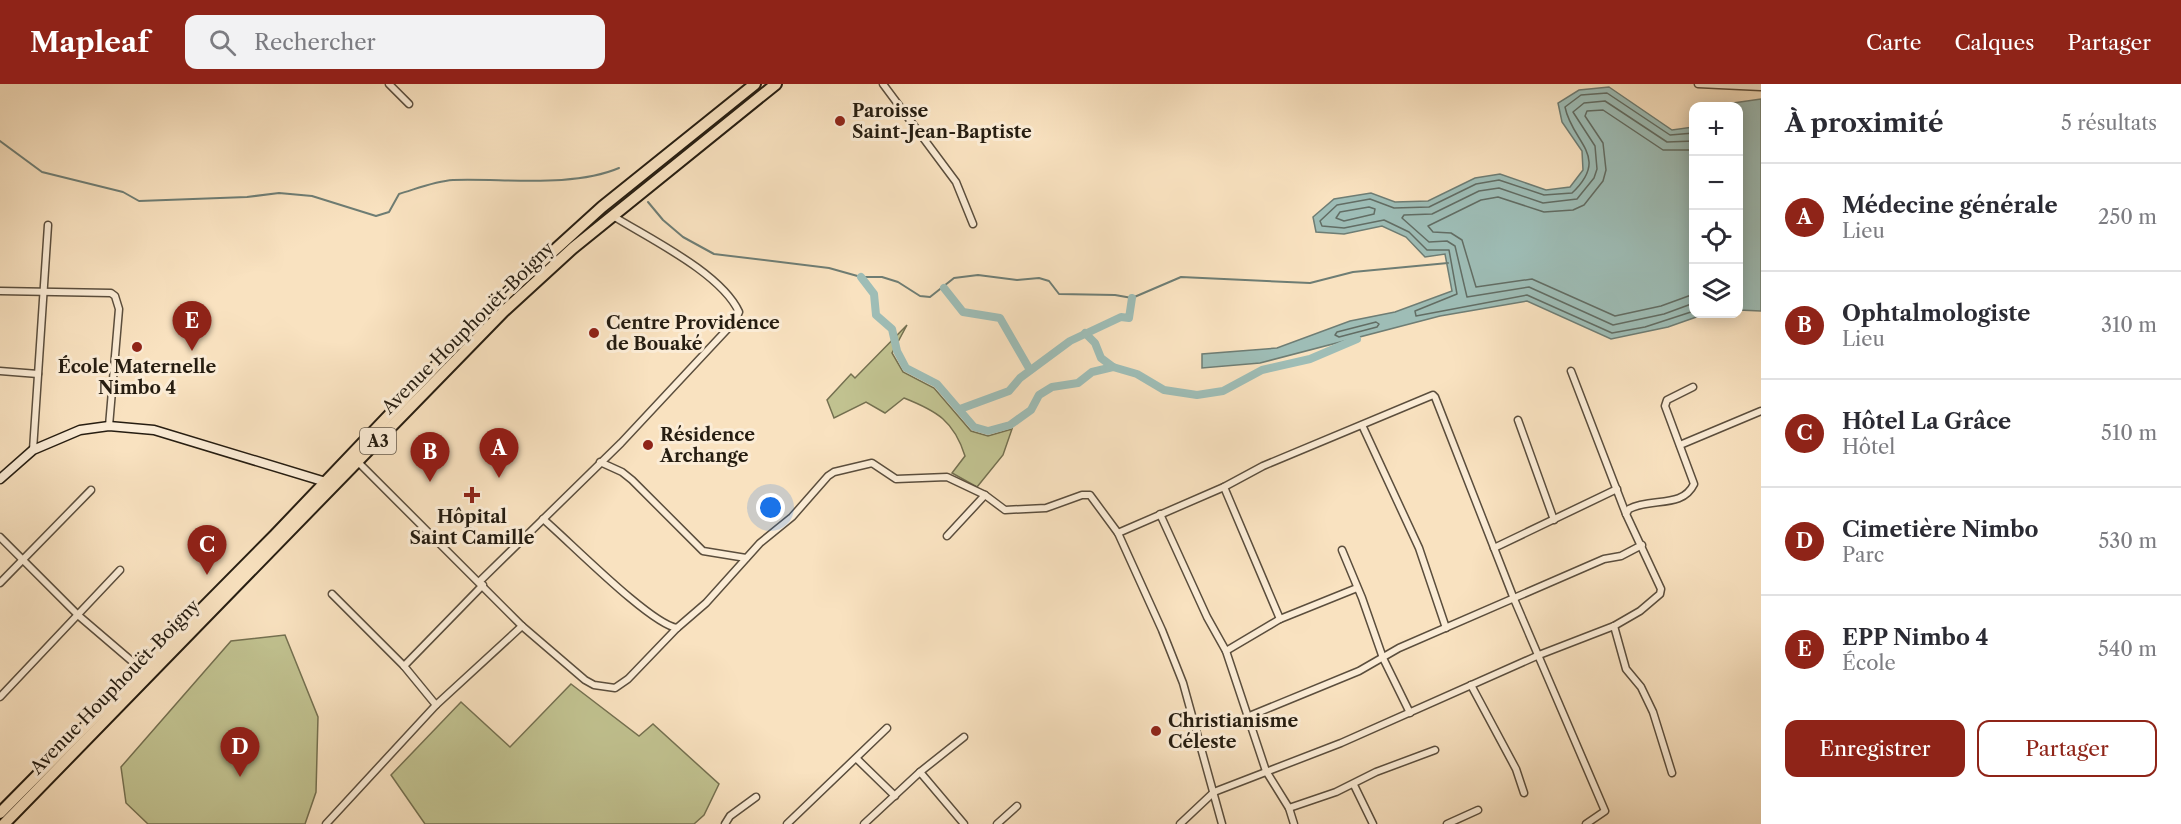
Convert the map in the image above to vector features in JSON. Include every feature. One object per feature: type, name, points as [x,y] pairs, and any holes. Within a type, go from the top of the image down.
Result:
[{"type":"highway","name":"Avenue Houphouët-Boigny","points":[[4,824],[330,484],[526,274],[595,213],[755,84]]},
{"type":"highway","name":"Avenue Houphouët-Boigny","points":[[0,813],[141,669],[330,484],[358,462],[503,312],[613,216],[776,84]]},
{"type":"street","points":[[390,84],[409,104]]},
{"type":"street","points":[[883,84],[956,182],[973,224]]},
{"type":"street","points":[[1698,84],[1761,87]]},
{"type":"street","points":[[404,666],[543,519],[674,390],[735,321],[739,312],[734,301],[715,280],[613,216]]},
{"type":"street","points":[[33,450],[48,225]]},
{"type":"street","points":[[0,291],[111,293],[118,300],[109,426]]},
{"type":"street","points":[[0,371],[38,374]]},
{"type":"street","points":[[1180,824],[1214,792],[1341,743],[1539,655],[1614,626],[1640,611],[1660,594],[1661,589],[1642,544],[1626,514],[1571,371]]},
{"type":"street","points":[[1626,514],[1629,509],[1638,504],[1679,500],[1690,492],[1694,484],[1665,406],[1667,400],[1693,387]]},
{"type":"street","points":[[1118,533],[1224,487],[1263,466],[1433,395],[1436,397],[1514,599],[1605,811],[1586,824]]},
{"type":"street","points":[[1680,445],[1761,411]]},
{"type":"street","points":[[1518,420],[1554,520]]},
{"type":"street","points":[[1362,425],[1419,548],[1446,628]]},
{"type":"street","points":[[0,479],[33,450],[80,430],[109,426],[154,430],[330,484]]},
{"type":"street","points":[[358,462],[482,583],[522,626],[585,680],[594,685],[615,688],[628,679],[677,628],[706,603],[746,558],[778,526],[792,517],[828,476],[865,463],[877,465],[896,479],[947,477],[985,495],[1005,510],[1046,508],[1086,494],[1095,499],[1118,533],[1183,683],[1222,824]]},
{"type":"street","points":[[600,462],[622,472],[703,550],[718,555],[746,558]]},
{"type":"street","points":[[1224,487],[1280,619]]},
{"type":"street","points":[[1494,548],[1617,489]]},
{"type":"street","points":[[0,582],[91,490]]},
{"type":"street","points":[[947,536],[985,495]]},
{"type":"street","points":[[1160,514],[1207,617],[1226,651],[1266,771],[1289,808],[1294,824]]},
{"type":"street","points":[[543,519],[638,606],[668,625],[677,628]]},
{"type":"street","points":[[0,537],[79,616],[141,669]]},
{"type":"street","points":[[1247,717],[1359,671],[1446,628],[1604,559],[1621,556],[1642,544]]},
{"type":"street","points":[[1342,550],[1383,658],[1410,713]]},
{"type":"street","points":[[0,697],[120,570]]},
{"type":"street","points":[[1226,651],[1280,619],[1357,588]]},
{"type":"street","points":[[332,594],[404,666],[436,705]]},
{"type":"street","points":[[326,824],[436,705],[522,626]]},
{"type":"street","points":[[1614,626],[1626,669],[1641,687],[1653,712],[1672,773]]},
{"type":"street","points":[[1471,685],[1516,769],[1524,793]]},
{"type":"street","points":[[787,824],[887,728]]},
{"type":"street","points":[[864,824],[920,772],[964,737]]},
{"type":"street","points":[[1289,808],[1354,785],[1376,772],[1435,750]]},
{"type":"street","points":[[857,759],[895,796]]},
{"type":"street","points":[[920,772],[964,824]]},
{"type":"street","points":[[1354,785],[1373,824]]},
{"type":"street","points":[[725,824],[730,816],[756,797]]},
{"type":"street","points":[[997,824],[1017,806]]},
{"type":"street","points":[[1449,824],[1478,810]]},
{"type":"green space","points":[[907,325],[892,353],[903,372],[934,388],[971,431],[988,436],[1012,429],[1003,455],[977,487],[952,473],[965,456],[961,444],[950,426],[926,408],[904,398],[885,413],[866,402],[834,418],[827,400],[851,374],[855,378]]},
{"type":"green space","points":[[285,635],[318,717],[316,792],[305,824],[148,824],[126,803],[121,767],[231,641]]},
{"type":"green space","points":[[571,684],[639,736],[653,724],[719,784],[704,815],[694,824],[425,824],[391,775],[461,702],[510,747]]},
{"type":"water","points":[[1609,87],[1672,130],[1689,128],[1689,318],[1694,318],[1668,327],[1611,339],[1527,301],[1440,316],[1260,363],[1202,368],[1202,354],[1277,348],[1350,321],[1395,312],[1452,291],[1445,254],[1425,257],[1406,237],[1382,226],[1344,234],[1316,232],[1313,217],[1334,199],[1371,193],[1395,202],[1428,201],[1475,178],[1500,174],[1546,190],[1570,187],[1583,170],[1582,151],[1562,122],[1558,103],[1579,90]]},
{"type":"water","points":[[1761,99],[1761,311],[1743,310],[1743,102],[1740,102]]},
{"type":"waterway","points":[[0,141],[42,172],[123,192],[139,201],[247,197],[279,193],[312,196],[376,216],[389,212],[399,194],[439,182],[559,180],[580,178],[619,168]]},
{"type":"waterway","points":[[648,202],[663,220],[683,237],[714,254],[829,268],[861,277],[882,277],[898,282],[920,296],[930,297],[954,278],[978,275],[1017,280],[1039,278],[1049,281],[1059,294],[1115,295],[1132,298],[1181,277],[1310,283],[1353,272],[1448,263]]},
{"type":"waterway","points":[[861,277],[874,294],[876,315],[892,329],[897,351],[906,368],[937,384],[974,427],[988,431],[1010,425],[1031,410],[1039,395],[1052,387],[1078,383],[1092,372],[1113,367]]},
{"type":"waterway","points":[[944,288],[963,312],[1000,318],[1030,370]]},
{"type":"waterway","points":[[960,409],[1009,391],[1020,378],[1070,341],[1121,317],[1129,318],[1132,298]]},
{"type":"waterway","points":[[1085,333],[1095,343],[1101,358],[1113,367],[1137,374],[1164,390],[1197,395],[1223,391],[1262,370],[1310,359],[1357,339]]},
{"type":"place","name":"Paroisse Saint-Jean-Baptiste","points":[[840,121]]},
{"type":"place","name":"Centre Providence de Bouaké","points":[[594,333]]},
{"type":"place","name":"École Maternelle Nimbo 4","points":[[137,347]]},
{"type":"place","name":"EPP Nimbo 4","points":[[192,351]]},
{"type":"place","name":"Résidence Archange","points":[[648,445]]},
{"type":"place","name":"Médecine générale","points":[[499,478]]},
{"type":"place","name":"Ophtalmologiste","points":[[430,482]]},
{"type":"place","name":"Hôpital Saint Camille","points":[[472,495]]},
{"type":"place","name":"Hôtel La Grâce","points":[[207,575]]},
{"type":"place","name":"Christianisme Céleste","points":[[1156,731]]},
{"type":"place","name":"Cimetière Nimbo","points":[[240,777]]}]
